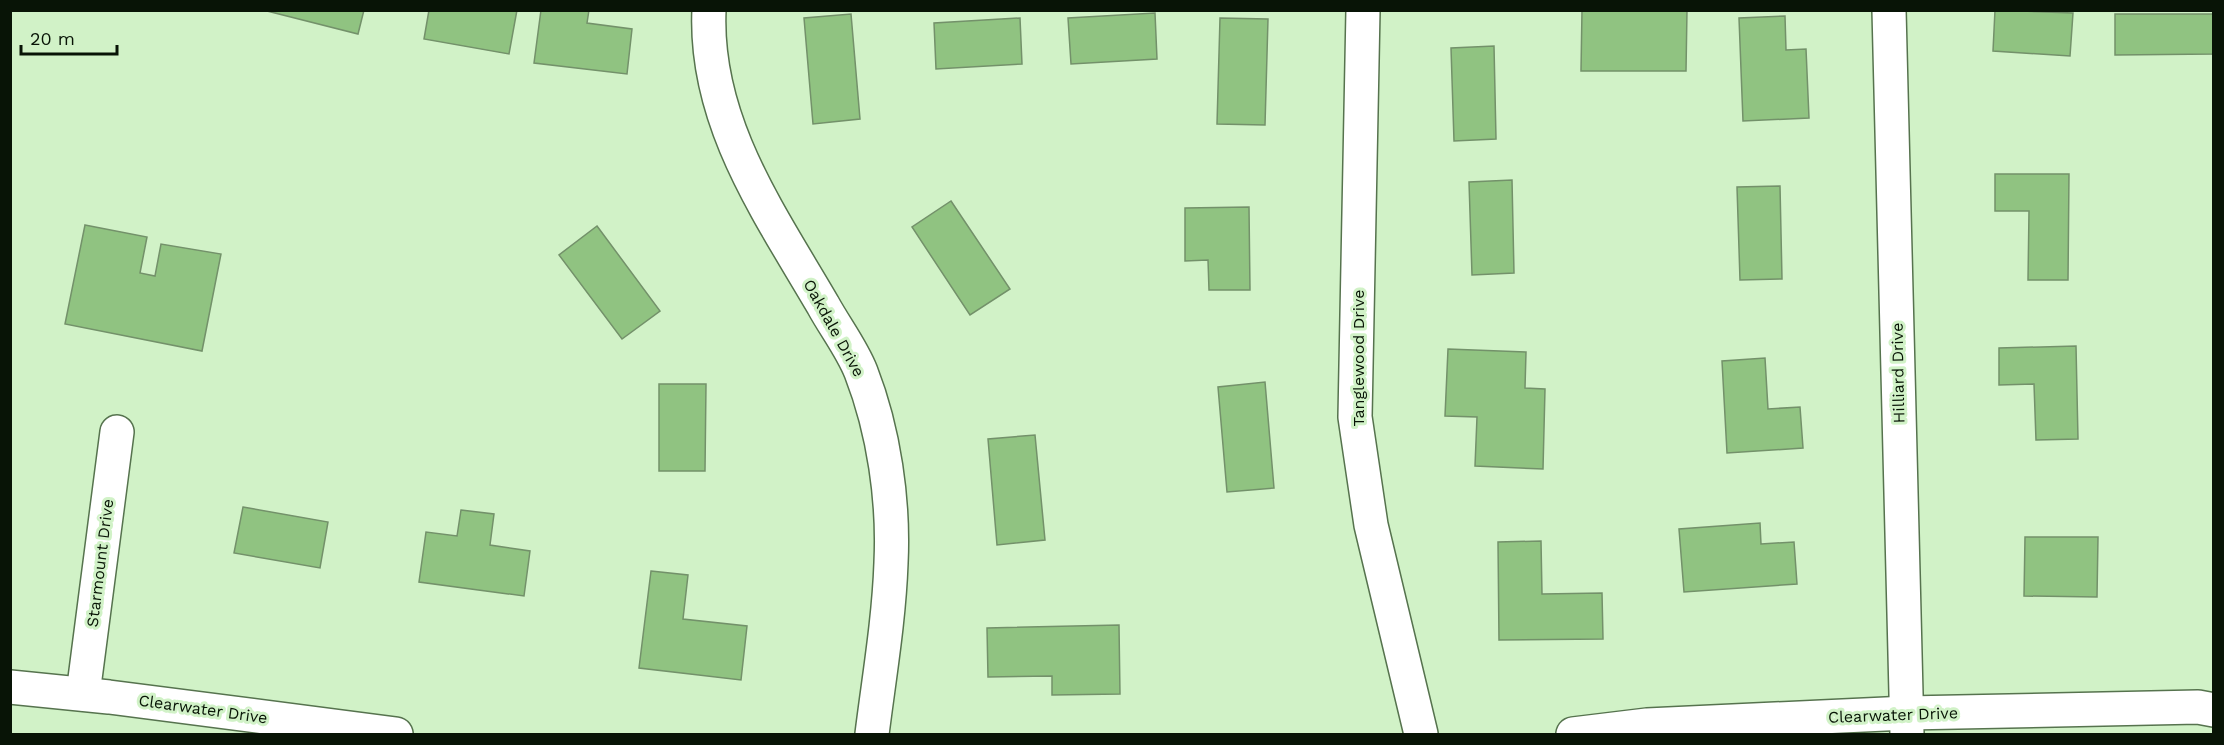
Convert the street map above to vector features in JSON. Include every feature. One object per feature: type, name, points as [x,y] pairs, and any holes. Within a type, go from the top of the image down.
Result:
[{"type":"street","name":"Oakdale Drive","points":[[709,10],[716,84],[743,168],[860,370],[883,454],[889,498],[891,563],[872,735]]},
{"type":"street","name":"Tanglewood Drive","points":[[1363,10],[1355,417],[1371,525],[1421,735]]},
{"type":"street","name":"Hilliard Drive","points":[[1889,10],[1907,724]]},
{"type":"street","name":"Starmount Drive","points":[[83,694],[117,432]]},
{"type":"street","name":"Clearwater Drive","points":[[10,687],[83,694],[396,735]]},
{"type":"street","name":"Clearwater Drive","points":[[1573,735],[1647,725],[1907,724],[2198,707],[2214,710]]},
{"type":"building","points":[[263,10],[364,10],[358,34]]},
{"type":"building","points":[[429,10],[517,10],[509,54],[424,39]]},
{"type":"building","points":[[541,10],[589,10],[587,23],[632,29],[627,74],[534,63]]},
{"type":"building","points":[[1582,10],[1687,10],[1686,71],[1581,71]]},
{"type":"building","points":[[1995,10],[2073,13],[2070,56],[1993,51]]},
{"type":"building","points":[[1155,13],[1157,59],[1071,64],[1068,18]]},
{"type":"building","points":[[851,14],[860,119],[813,124],[804,18]]},
{"type":"building","points":[[2115,14],[2214,14],[2214,54],[2115,55]]},
{"type":"building","points":[[1785,16],[1786,50],[1806,49],[1809,118],[1743,121],[1739,18]]},
{"type":"building","points":[[1020,18],[1022,64],[936,69],[934,23]]},
{"type":"building","points":[[1220,18],[1268,19],[1265,125],[1217,124]]},
{"type":"building","points":[[1494,46],[1496,139],[1454,141],[1451,48]]},
{"type":"building","points":[[1995,174],[2069,174],[2068,280],[2028,280],[2029,211],[1995,211]]},
{"type":"building","points":[[1512,180],[1514,273],[1472,275],[1469,182]]},
{"type":"building","points":[[1780,186],[1782,279],[1740,280],[1737,187]]},
{"type":"building","points":[[951,201],[1010,289],[970,315],[912,227]]},
{"type":"building","points":[[1249,207],[1250,290],[1209,290],[1208,260],[1185,261],[1185,208]]},
{"type":"building","points":[[85,225],[147,237],[140,273],[155,276],[161,244],[221,254],[202,351],[65,324]]},
{"type":"building","points":[[597,226],[660,311],[622,339],[559,255]]},
{"type":"building","points":[[2076,346],[2078,439],[2036,440],[2034,384],[1999,385],[1999,348]]},
{"type":"building","points":[[1448,349],[1526,352],[1525,388],[1545,389],[1543,469],[1475,466],[1477,417],[1445,416]]},
{"type":"building","points":[[1765,358],[1768,409],[1800,407],[1803,448],[1727,453],[1722,361]]},
{"type":"building","points":[[1265,382],[1274,488],[1227,492],[1218,387]]},
{"type":"building","points":[[659,384],[706,384],[705,471],[659,471]]},
{"type":"building","points":[[1035,435],[1045,540],[997,545],[988,439]]},
{"type":"building","points":[[243,507],[328,522],[320,568],[234,553]]},
{"type":"building","points":[[461,510],[494,514],[490,545],[530,551],[524,596],[419,582],[426,532],[457,536]]},
{"type":"building","points":[[1760,523],[1761,544],[1794,542],[1797,584],[1684,592],[1679,529]]},
{"type":"building","points":[[2025,537],[2098,537],[2097,597],[2024,596]]},
{"type":"building","points":[[1541,541],[1542,594],[1602,593],[1603,639],[1499,640],[1498,542]]},
{"type":"building","points":[[651,571],[688,575],[683,619],[747,626],[741,680],[639,668]]},
{"type":"building","points":[[1119,625],[1120,694],[1052,695],[1052,676],[988,677],[987,628]]}]
